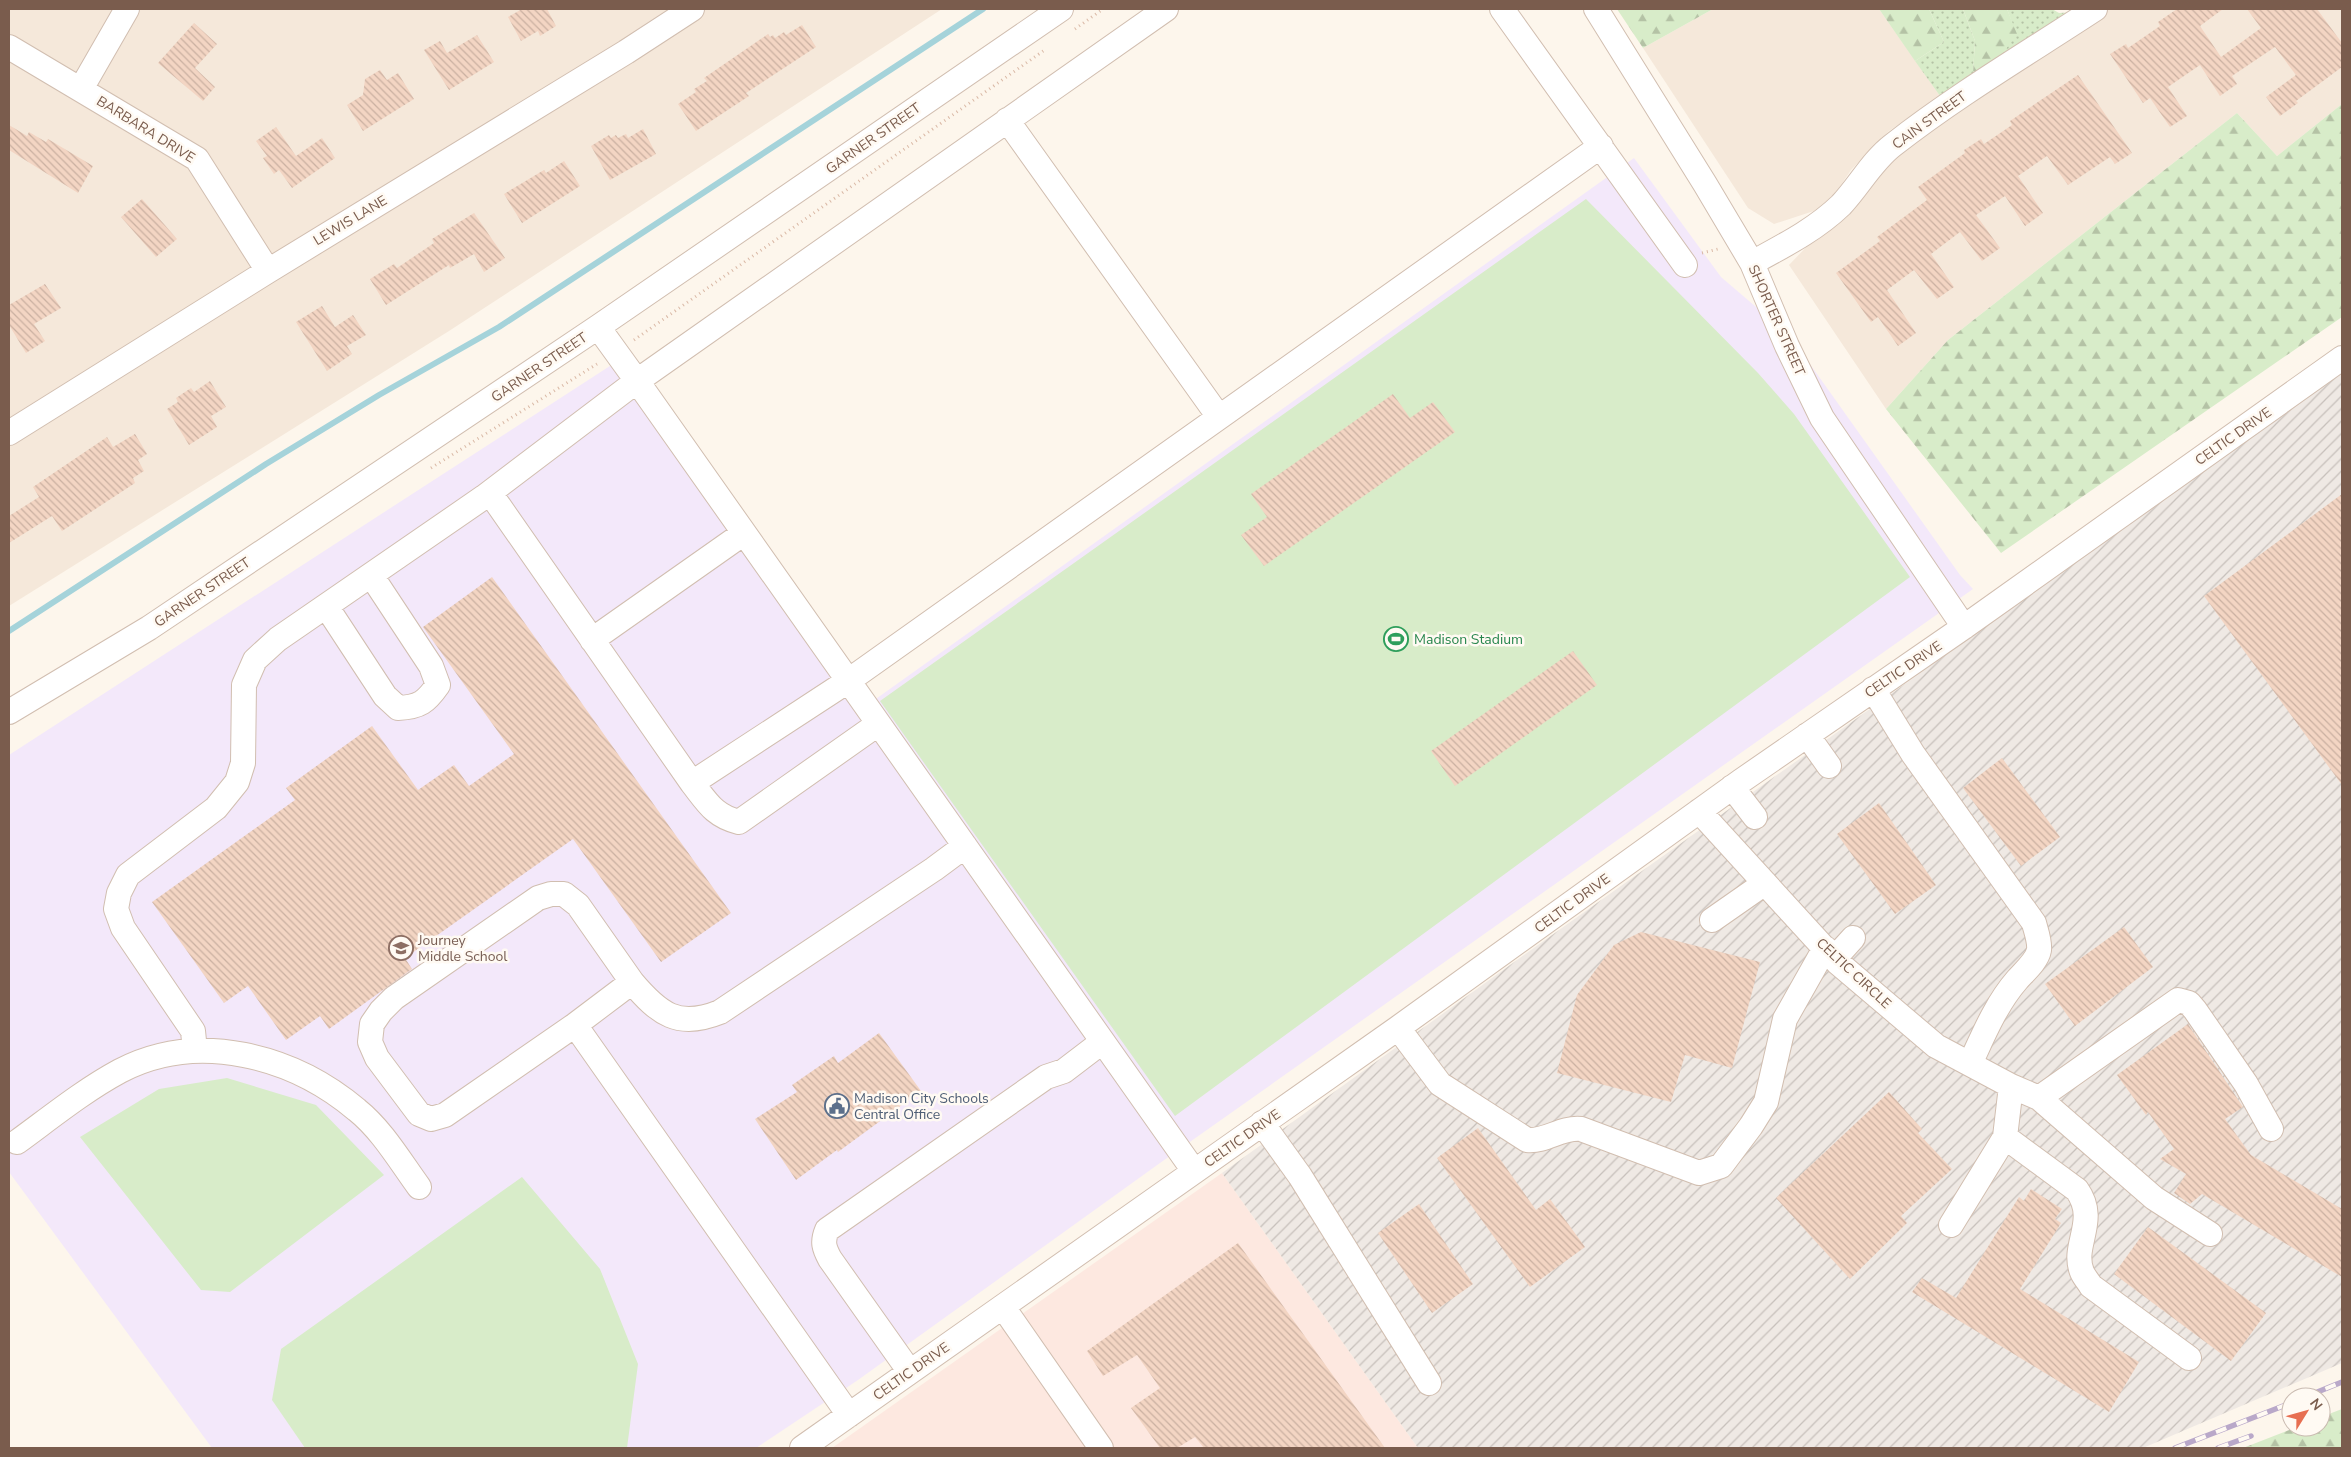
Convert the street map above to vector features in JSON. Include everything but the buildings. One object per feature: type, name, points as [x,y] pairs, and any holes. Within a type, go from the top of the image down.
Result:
[{"type":"street","points":[[81,89],[127,9]]},
{"type":"street","name":"LEWIS LANE","points":[[9,433],[268,271],[609,63],[692,9]]},
{"type":"street","name":"GARNER STREET","points":[[9,712],[149,628],[598,327],[1060,9]]},
{"type":"street","points":[[195,1051],[192,1031],[123,928],[116,909],[119,893],[128,875],[216,808],[237,782],[243,763],[244,685],[255,660],[278,639],[490,493],[637,381],[1166,9]]},
{"type":"street","points":[[1502,9],[1685,265]]},
{"type":"street","name":"SHORTER STREET","points":[[1596,9],[1706,184],[1752,263],[1787,346],[1822,418],[1964,627]]},
{"type":"street","name":"CAIN STREET","points":[[1752,263],[1823,222],[1892,146],[1965,94],[2095,9]]},
{"type":"street","name":"BARBARA DRIVE","points":[[9,47],[197,158],[268,271]]},
{"type":"street","points":[[1007,120],[1219,417]]},
{"type":"street","points":[[692,782],[848,681],[1601,146]]},
{"type":"street","points":[[598,327],[1194,1171]]},
{"type":"street","name":"CELTIC DRIVE","points":[[802,1448],[1398,1028],[1732,787],[1964,627],[2342,358]]},
{"type":"street","points":[[490,493],[692,782],[711,807],[724,818],[739,822],[878,724]]},
{"type":"street","points":[[592,640],[744,533]]},
{"type":"street","points":[[326,606],[385,696],[398,708],[414,707],[429,698],[438,685],[431,666],[371,575]]},
{"type":"street","points":[[1873,689],[1913,754],[2034,923],[2038,936],[2039,950],[2030,966],[2015,982],[1999,1007],[1970,1064]]},
{"type":"street","points":[[1807,735],[1829,766]]},
{"type":"street","points":[[1732,787],[1755,817]]},
{"type":"street","name":"CELTIC CIRCLE","points":[[1699,811],[1830,953],[1936,1046],[2011,1086],[2038,1098],[2154,1198],[2210,1234]]},
{"type":"street","points":[[632,982],[575,1025],[446,1115],[431,1119],[418,1114],[405,1098],[376,1058],[370,1042],[372,1024],[381,1011],[394,998],[538,898],[551,894],[564,894],[578,905],[632,982],[650,1003],[663,1013],[682,1018],[701,1019],[720,1012],[934,869],[965,846]]},
{"type":"street","points":[[1712,920],[1765,883]]},
{"type":"street","points":[[1398,1028],[1440,1084],[1527,1140],[1538,1141],[1569,1128],[1581,1129],[1699,1173],[1721,1166],[1751,1126],[1766,1102],[1786,1019],[1830,953],[1854,938]]},
{"type":"street","points":[[2038,1098],[2178,1000],[2189,1002],[2195,1010],[2246,1084],[2271,1129]]},
{"type":"street","points":[[575,1025],[849,1415]]},
{"type":"street","points":[[910,1372],[830,1259],[823,1239],[827,1230],[1046,1077],[1064,1071],[1102,1042]]},
{"type":"street","points":[[17,1142],[92,1088],[122,1070],[162,1056],[195,1051],[242,1054],[283,1065],[321,1083],[358,1110],[387,1142],[419,1187]]},
{"type":"street","points":[[1951,1225],[2005,1137],[2011,1086]]},
{"type":"street","points":[[1262,1123],[1300,1176],[1429,1383]]},
{"type":"street","points":[[2005,1137],[2077,1190],[2084,1200],[2086,1215],[2081,1249],[2081,1271],[2090,1286],[2189,1358]]},
{"type":"street","points":[[1003,1307],[1101,1448]]},
{"type":"shaded area","points":[[9,9],[942,9],[449,331],[9,606]]},
{"type":"shaded area","points":[[1713,9],[1879,9],[1940,96],[1889,131],[1851,170],[1826,207],[1774,224],[1748,208],[1643,48]]},
{"type":"shaded area","points":[[2110,9],[2342,9],[2342,104],[2277,156],[2237,113],[1948,340],[1886,409],[1789,265],[1816,237],[1844,219],[1877,171],[1908,143]]},
{"type":"shaded area","points":[[1634,158],[1721,277],[1790,336],[1960,575],[1973,589],[1160,1163],[858,1380],[756,1448],[212,1448],[9,1172],[9,755],[613,364],[859,711]]},
{"type":"shaded area","points":[[2342,373],[2342,1363],[2286,1387],[2281,1387],[2281,1389],[2143,1448],[1418,1448],[1222,1173],[1531,950]]},
{"type":"shaded area","points":[[1222,1173],[1418,1448],[832,1448]]},
{"type":"green space","points":[[1617,9],[1713,9],[1643,48]]},
{"type":"green space","points":[[1879,9],[1929,9],[1944,42],[1915,61]]},
{"type":"green space","points":[[1929,9],[1963,9],[1975,41],[1973,73],[1940,96],[1915,61],[1944,42]]},
{"type":"green space","points":[[1963,9],[2007,9],[2017,34],[1997,61],[1973,73],[1975,41]]},
{"type":"green space","points":[[2007,9],[2052,9],[2059,13],[2078,12],[1997,61],[2016,34]]},
{"type":"green space","points":[[2342,104],[2342,317],[2001,553],[1886,409],[1948,340],[2237,113],[2277,156]]},
{"type":"green space","name":"Madison Stadium","points":[[1586,199],[1758,373],[1794,414],[1910,577],[1175,1116],[880,701]]},
{"type":"green space","points":[[227,1078],[316,1105],[384,1175],[230,1292],[201,1290],[80,1137],[159,1089]]},
{"type":"green space","points":[[522,1177],[600,1269],[638,1364],[627,1448],[305,1448],[272,1400],[281,1349]]},
{"type":"green space","points":[[2342,1409],[2342,1448],[2243,1448],[2281,1433],[2281,1437],[2331,1437],[2331,1413]]},
{"type":"waterway","points":[[9,631],[266,464],[379,395],[499,327],[983,9]]},
{"type":"railway","points":[[2330,1387],[2342,1382]]},
{"type":"railway","points":[[2175,1448],[2281,1407]]},
{"type":"railway","points":[[2218,1448],[2251,1436]]},
{"type":"place","name":"Madison Stadium","points":[[1396,639]]},
{"type":"place","name":"Journey Middle School","points":[[401,948]]},
{"type":"place","name":"Madison City Schools Central Office","points":[[837,1106]]}]
